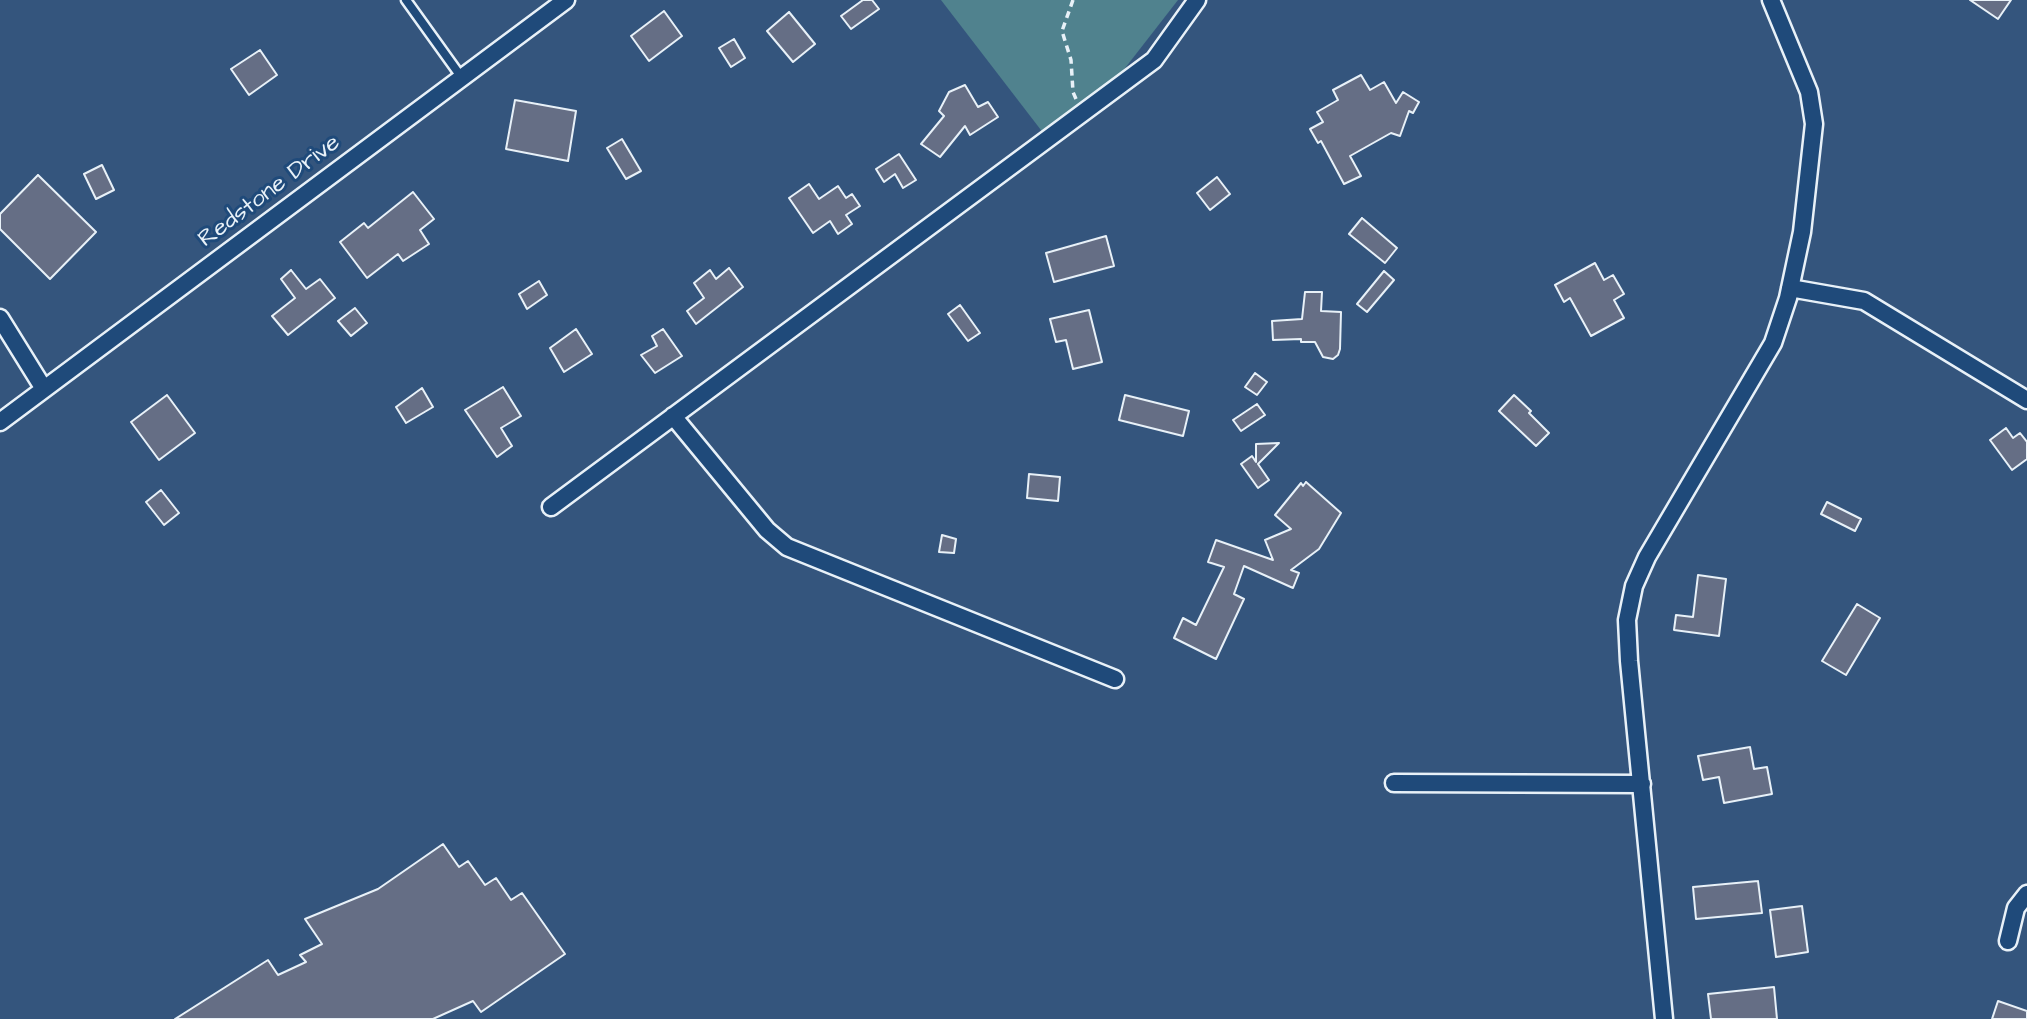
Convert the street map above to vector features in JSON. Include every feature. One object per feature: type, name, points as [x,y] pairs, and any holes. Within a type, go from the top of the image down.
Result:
[{"type":"street","name":"Redstone Drive","points":[[0,422],[566,0]]},
{"type":"street","points":[[551,507],[1154,60],[1197,0]]},
{"type":"street","points":[[1664,1019],[1627,620],[1634,586],[1647,557],[1773,343],[1790,288],[1802,232],[1814,124],[1809,92],[1771,0]]},
{"type":"street","points":[[1790,288],[1864,301],[2027,400]]},
{"type":"street","points":[[0,318],[44,389]]},
{"type":"street","points":[[673,416],[767,530],[787,547],[1115,679]]},
{"type":"street","points":[[1394,783],[1642,783]]},
{"type":"street","points":[[2008,941],[2016,908],[2027,894]]},
{"type":"lane","points":[[406,0],[462,78]]},
{"type":"path","points":[[1073,0],[1062,31],[1071,60],[1073,92],[1083,113]]},
{"type":"green space","points":[[941,0],[1178,0],[1122,72],[1044,134]]},
{"type":"building","points":[[863,0],[872,0],[879,9],[851,29],[841,16]]},
{"type":"building","points":[[1970,0],[2011,0],[1998,19]]},
{"type":"building","points":[[664,11],[682,36],[649,61],[631,36]]},
{"type":"building","points":[[789,12],[815,44],[793,62],[767,31]]},
{"type":"building","points":[[734,39],[745,58],[731,67],[719,48]]},
{"type":"building","points":[[260,50],[277,75],[249,95],[231,69]]},
{"type":"building","points":[[1361,75],[1370,90],[1384,82],[1396,103],[1403,92],[1419,102],[1413,113],[1409,111],[1400,136],[1391,133],[1350,156],[1361,176],[1344,184],[1321,141],[1318,143],[1310,129],[1323,122],[1317,112],[1338,100],[1333,90]]},
{"type":"building","points":[[965,85],[978,107],[988,102],[998,117],[970,135],[965,126],[940,157],[921,144],[944,116],[939,111],[949,92]]},
{"type":"building","points":[[515,100],[576,111],[568,161],[506,149]]},
{"type":"building","points":[[622,139],[641,171],[626,179],[607,148]]},
{"type":"building","points":[[899,154],[916,180],[903,188],[895,174],[884,182],[876,169]]},
{"type":"building","points":[[102,165],[114,190],[96,199],[84,174]]},
{"type":"building","points":[[38,175],[96,232],[50,279],[0,229],[0,214]]},
{"type":"building","points":[[1217,177],[1230,194],[1210,210],[1197,193]]},
{"type":"building","points":[[809,184],[819,199],[838,186],[846,198],[852,194],[860,206],[846,215],[852,224],[838,234],[830,221],[813,233],[789,198]]},
{"type":"building","points":[[413,192],[434,219],[420,230],[429,244],[403,261],[398,254],[367,278],[340,242],[364,223],[368,228]]},
{"type":"building","points":[[1362,218],[1397,248],[1385,263],[1349,234]]},
{"type":"building","points":[[1106,236],[1114,266],[1054,282],[1046,253]]},
{"type":"building","points":[[1595,263],[1604,280],[1613,275],[1624,294],[1614,300],[1624,318],[1591,336],[1570,298],[1564,302],[1555,285]]},
{"type":"building","points":[[729,268],[743,287],[696,324],[687,311],[704,298],[694,283],[710,270],[716,279]]},
{"type":"building","points":[[291,270],[306,289],[320,279],[335,298],[288,335],[272,316],[295,298],[281,279]]},
{"type":"building","points":[[1384,271],[1394,280],[1367,312],[1357,304]]},
{"type":"building","points":[[539,281],[547,295],[527,309],[519,294]]},
{"type":"building","points":[[1305,292],[1322,292],[1321,311],[1341,312],[1340,349],[1333,359],[1323,357],[1315,342],[1301,342],[1301,339],[1273,340],[1272,321],[1302,319]]},
{"type":"building","points":[[960,305],[980,333],[968,341],[948,314]]},
{"type":"building","points":[[355,308],[367,323],[351,336],[338,321]]},
{"type":"building","points":[[1089,310],[1102,362],[1073,369],[1066,340],[1056,342],[1050,319]]},
{"type":"building","points":[[576,329],[592,354],[564,372],[550,348]]},
{"type":"building","points":[[663,329],[682,356],[655,373],[641,355],[657,346],[652,336]]},
{"type":"building","points":[[1255,373],[1267,382],[1257,395],[1245,387]]},
{"type":"building","points":[[503,387],[521,416],[501,428],[512,446],[497,457],[465,410]]},
{"type":"building","points":[[422,388],[433,407],[406,423],[396,407]]},
{"type":"building","points":[[167,395],[195,433],[159,460],[131,422]]},
{"type":"building","points":[[1125,395],[1189,411],[1183,436],[1119,420]]},
{"type":"building","points":[[1514,395],[1549,433],[1536,446],[1499,411]]},
{"type":"building","points":[[1257,404],[1265,415],[1241,431],[1233,420]]},
{"type":"building","points":[[2006,428],[2013,438],[2020,433],[2027,442],[2027,459],[2012,470],[1990,440]]},
{"type":"building","points":[[1279,443],[1258,464],[1269,480],[1258,488],[1241,464],[1252,456],[1256,462],[1256,444]]},
{"type":"building","points":[[1029,474],[1060,477],[1058,501],[1027,498]]},
{"type":"building","points":[[1306,482],[1341,513],[1319,549],[1291,570],[1299,573],[1293,588],[1244,566],[1234,594],[1244,599],[1216,659],[1174,638],[1183,618],[1196,625],[1224,567],[1208,562],[1216,540],[1273,560],[1265,540],[1291,529],[1275,515],[1301,483],[1303,486]]},
{"type":"building","points":[[161,490],[179,513],[164,525],[146,502]]},
{"type":"building","points":[[1827,502],[1861,519],[1855,531],[1821,514]]},
{"type":"building","points":[[942,535],[956,539],[954,553],[939,552]]},
{"type":"building","points":[[1698,575],[1726,579],[1719,636],[1674,630],[1676,615],[1693,617]]},
{"type":"building","points":[[1857,604],[1880,618],[1846,675],[1822,661]]},
{"type":"building","points":[[1750,747],[1754,769],[1767,767],[1772,794],[1724,803],[1719,777],[1703,780],[1698,756]]},
{"type":"building","points":[[443,844],[459,867],[468,861],[485,885],[496,878],[511,900],[522,893],[565,954],[481,1012],[473,1001],[433,1019],[175,1019],[268,960],[278,975],[306,962],[300,955],[322,944],[305,919],[378,889]]},
{"type":"building","points":[[1758,881],[1762,913],[1696,919],[1693,887]]},
{"type":"building","points":[[1802,906],[1808,952],[1776,957],[1770,910]]},
{"type":"building","points":[[1774,987],[1777,1019],[1711,1019],[1708,994]]},
{"type":"building","points":[[1998,1001],[2027,1011],[2027,1019],[1992,1019]]}]
